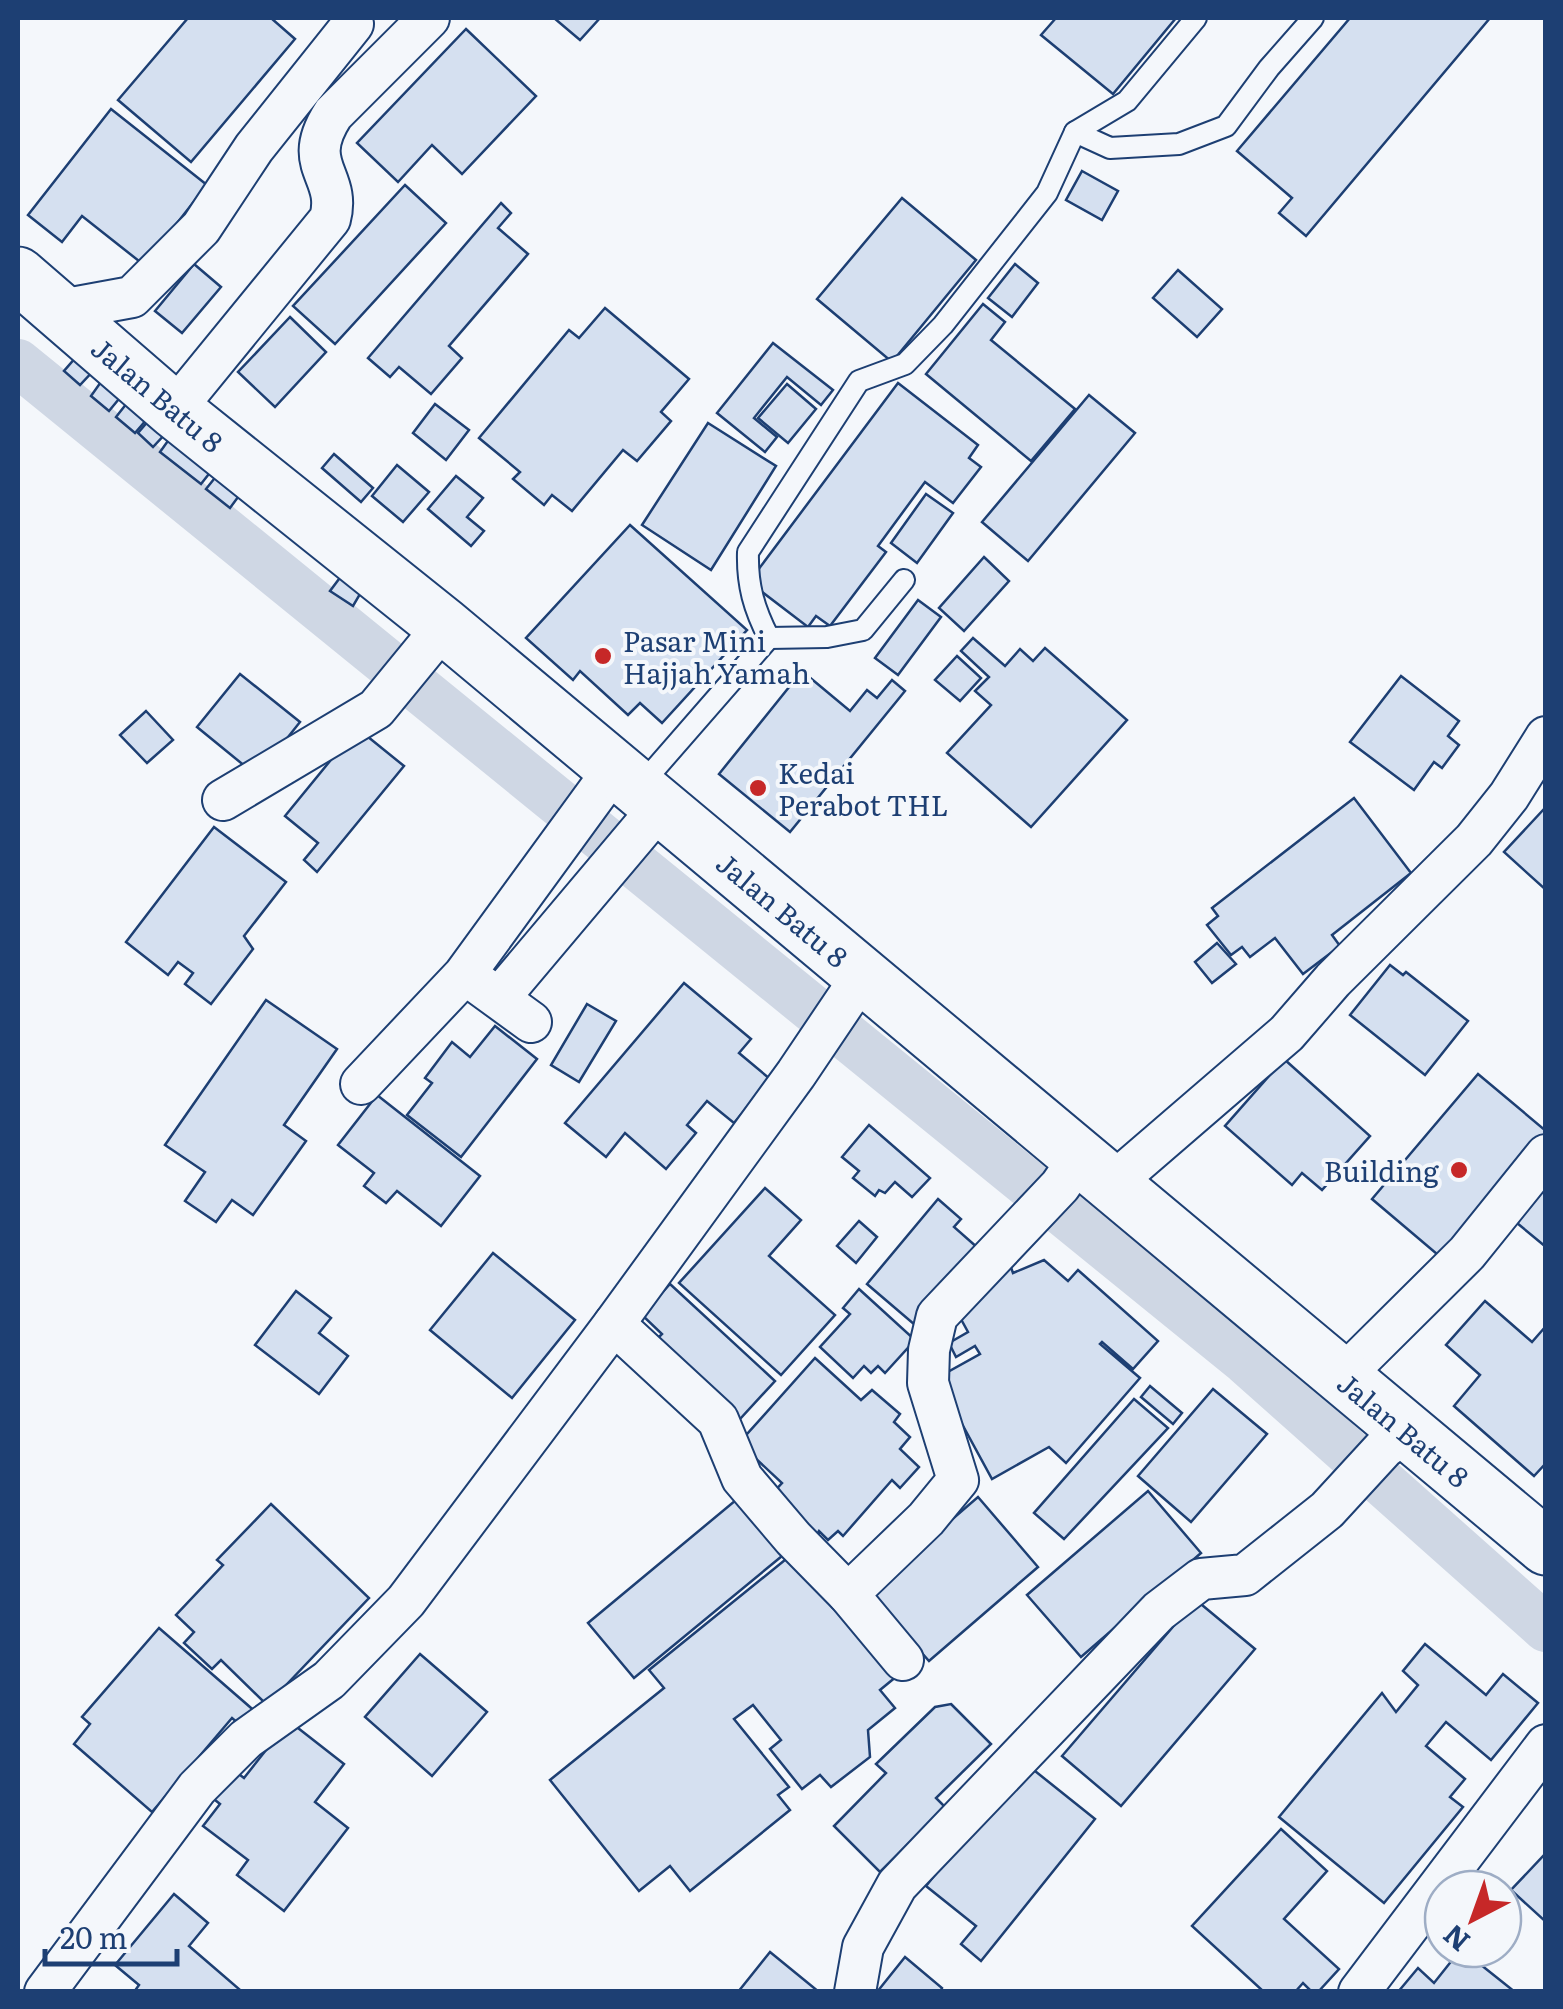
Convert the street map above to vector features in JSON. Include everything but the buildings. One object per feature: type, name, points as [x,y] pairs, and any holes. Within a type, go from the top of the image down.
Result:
[{"type":"street","points":[[174,410],[330,218],[335,199],[317,148],[333,114],[428,18]]},
{"type":"street","points":[[61,310],[132,297],[201,228],[254,148],[354,24]]},
{"type":"street","name":"Jalan Batu 8","points":[[18,275],[431,642],[629,799],[1084,1175],[1342,1378],[1396,1440],[1546,1547]]},
{"type":"street","points":[[223,800],[376,710],[431,642]]},
{"type":"street","points":[[848,1594],[926,1518],[958,1480],[928,1383],[937,1316],[1022,1228],[1084,1175],[1287,1033],[1333,980],[1474,840],[1546,737]]},
{"type":"street","points":[[361,1084],[464,975],[568,832],[629,799]]},
{"type":"street","points":[[498,998],[612,865],[629,799]]},
{"type":"street","points":[[464,975],[532,1022]]},
{"type":"street","points":[[45,1992],[197,1788],[246,1739],[329,1680],[406,1601],[614,1324],[796,1074],[854,987]]},
{"type":"street","points":[[1342,1378],[1467,1253],[1546,1155]]},
{"type":"street","points":[[614,1324],[718,1420],[742,1478],[848,1594],[902,1660]]},
{"type":"street","points":[[855,1992],[862,1947],[897,1885],[1159,1611],[1201,1579],[1245,1575],[1326,1510],[1396,1440]]},
{"type":"street","points":[[1359,1992],[1546,1745]]},
{"type":"lane","points":[[768,638],[747,582],[748,552],[858,381],[904,364],[943,326],[1047,193],[1075,132],[1127,101],[1196,18]]},
{"type":"lane","points":[[1075,132],[1110,148],[1179,144],[1226,126],[1313,18]]},
{"type":"lane","points":[[629,799],[768,638],[827,637],[862,630],[904,580]]},
{"type":"waterway","points":[[18,363],[1246,1361],[1546,1628]]},
{"type":"place","name":"Pasar Mini Hajjah Yamah","points":[[603,656]]},
{"type":"place","name":"Kedai Perabot THL","points":[[758,788]]},
{"type":"place","name":"Building","points":[[1459,1170]]}]
